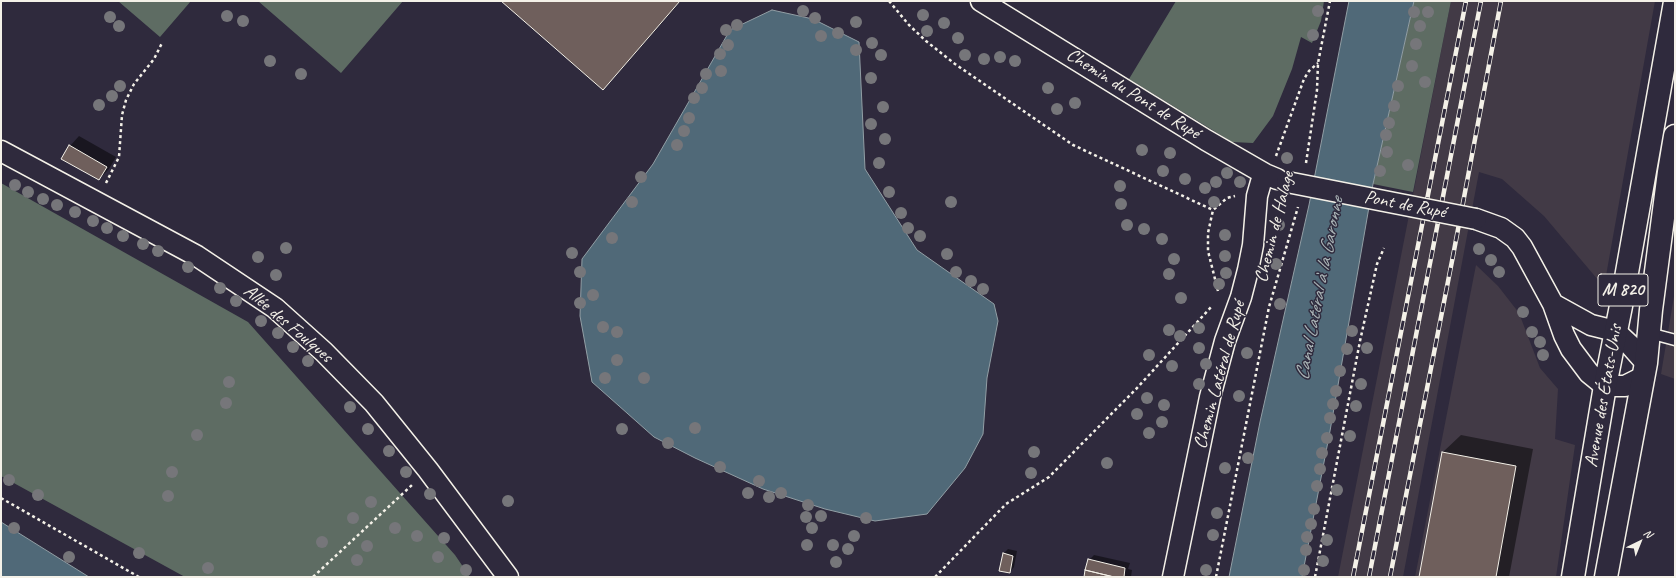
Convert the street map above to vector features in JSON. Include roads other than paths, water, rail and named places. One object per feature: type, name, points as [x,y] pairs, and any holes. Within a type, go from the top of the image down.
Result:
[{"type":"main road","name":"Avenue des États-Unis","points":[[1573,577],[1605,386],[1675,2]]},
{"type":"main road","name":"Avenue des États-Unis","points":[[1606,577],[1645,370],[1672,172],[1675,136]]},
{"type":"street","name":"Chemin du Pont de Rupé","points":[[981,1],[1265,174],[1287,182]]},
{"type":"street","name":"Allée des Foulques","points":[[1,151],[197,256],[274,308],[324,352],[374,403],[428,470],[508,577]]},
{"type":"street","name":"Chemin Latéral de Rupé","points":[[1173,577],[1210,397],[1225,341],[1240,297],[1249,264],[1253,245],[1257,196],[1265,174]]},
{"type":"street","name":"Pont de Rupé","points":[[1287,182],[1476,219],[1501,228],[1515,238],[1522,247],[1553,304]]},
{"type":"street","points":[[1553,304],[1591,325],[1615,331],[1630,345],[1645,370],[1625,386],[1605,386],[1589,373],[1571,349],[1564,335],[1553,304]]},
{"type":"lane","points":[[1649,333],[1675,340]]},
{"type":"water","name":"Canal Latéral à la Garonne","points":[[1349,1],[1414,1],[1373,184],[1330,431],[1302,577],[1229,577],[1260,422],[1309,205]]},
{"type":"water","points":[[772,10],[813,19],[859,42],[865,169],[917,250],[994,304],[998,321],[987,378],[983,434],[965,468],[927,514],[875,521],[825,509],[763,489],[695,458],[654,437],[592,382],[580,316],[582,259],[653,164],[730,30]]},
{"type":"water","points":[[1,522],[89,577],[1,577]]},
{"type":"railway","points":[[1353,577],[1466,1]]},
{"type":"railway","points":[[1369,577],[1481,1]]},
{"type":"railway","points":[[1390,577],[1501,1]]}]
